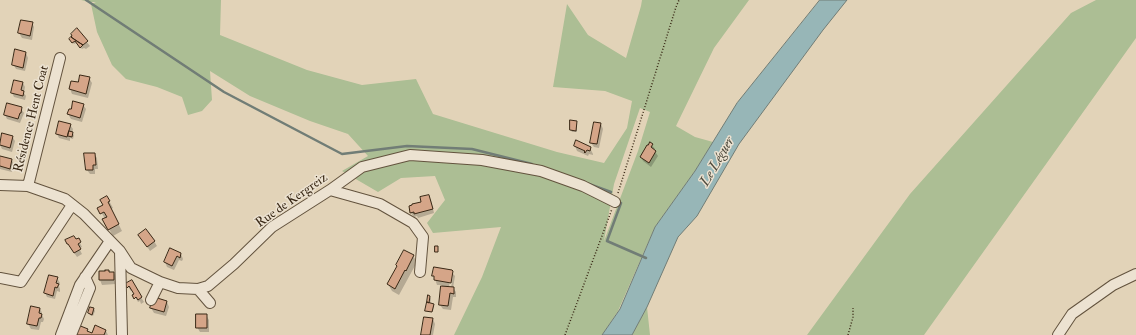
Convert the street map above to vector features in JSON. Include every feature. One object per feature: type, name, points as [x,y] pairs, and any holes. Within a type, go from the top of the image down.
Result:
[{"type":"street","name":"Résidence Hent Coat","points":[[28,186],[60,58]]},
{"type":"street","name":"Rue de Kergreiz","points":[[198,289],[208,286],[234,264],[272,227],[330,190],[362,167],[410,155],[482,160],[541,171],[583,186],[615,202]]},
{"type":"street","points":[[0,185],[28,186],[65,199],[84,214],[120,251],[131,268],[160,282],[178,288],[198,289],[210,303]]},
{"type":"street","points":[[330,190],[380,204],[413,223],[423,237],[420,272]]},
{"type":"street","points":[[0,278],[21,282],[72,205]]},
{"type":"street","points":[[61,335],[80,285],[110,241]]},
{"type":"street","points":[[120,251],[122,335]]},
{"type":"street","points":[[1058,335],[1072,314],[1113,285],[1136,274]]},
{"type":"street","points":[[71,335],[90,288],[85,277]]},
{"type":"street","points":[[151,300],[160,282]]},
{"type":"path","points":[[565,335],[615,202],[673,14],[679,0]]},
{"type":"path","points":[[848,335],[853,308]]},
{"type":"green space","points":[[81,0],[221,0],[220,35],[307,70],[362,85],[416,79],[433,114],[557,152],[604,163],[627,128],[632,101],[605,91],[553,87],[567,4],[588,35],[626,58],[642,0],[749,0],[714,48],[676,126],[695,137],[713,142],[695,171],[655,227],[618,311],[602,335],[454,335],[482,277],[501,227],[433,233],[427,223],[445,200],[435,176],[401,178],[378,192],[342,171],[368,156],[348,134],[310,121],[250,96],[210,71],[212,100],[202,111],[188,115],[182,97],[157,87],[126,79],[112,65],[97,32],[91,4],[96,2]],"holes":[[[640,108],[650,112],[638,151],[604,241],[614,184]]]},
{"type":"green space","points":[[1096,0],[1136,0],[1136,38],[924,335],[807,335],[910,194],[1071,13]]},
{"type":"green space","points":[[647,307],[650,335],[632,335]]},
{"type":"water","name":"Le Léguer","points":[[820,0],[847,0],[823,30],[739,144],[697,216],[678,237],[647,307],[632,335],[602,335],[620,309],[655,227],[695,171],[737,103]]},
{"type":"building","points":[[21,20],[33,22],[30,36],[18,33]]},
{"type":"building","points":[[77,28],[88,41],[83,45],[71,37],[71,34]]},
{"type":"building","points":[[71,37],[83,45],[80,48],[75,41],[72,43],[69,39]]},
{"type":"building","points":[[15,49],[26,52],[23,68],[12,65]]},
{"type":"building","points":[[80,75],[90,77],[86,94],[69,89],[71,81],[78,82]]},
{"type":"building","points":[[14,80],[23,82],[21,90],[24,91],[23,96],[11,93]]},
{"type":"building","points":[[73,101],[84,104],[80,118],[67,114],[69,109],[71,109]]},
{"type":"building","points":[[7,103],[22,107],[18,119],[4,115]]},
{"type":"building","points":[[570,120],[577,121],[576,131],[570,130]]},
{"type":"building","points":[[59,121],[71,124],[67,137],[56,134]]},
{"type":"building","points":[[594,122],[601,123],[597,144],[590,143]]},
{"type":"building","points":[[69,131],[73,132],[72,137],[68,136]]},
{"type":"building","points":[[2,133],[13,136],[10,148],[0,145]]},
{"type":"building","points":[[576,140],[591,147],[590,151],[587,150],[585,153],[585,151],[574,146]]},
{"type":"building","points":[[650,142],[653,144],[651,147],[656,151],[649,163],[640,157]]},
{"type":"building","points":[[84,153],[95,153],[96,165],[93,165],[93,170],[86,170]]},
{"type":"building","points":[[0,156],[12,159],[10,169],[0,166]]},
{"type":"building","points":[[429,195],[433,209],[414,214],[414,212],[410,213],[409,206],[421,202],[420,197]]},
{"type":"building","points":[[107,196],[110,201],[108,202],[119,224],[108,230],[102,219],[107,217],[104,212],[100,214],[97,208],[103,205],[100,200]]},
{"type":"building","points":[[146,229],[155,241],[147,247],[138,235]]},
{"type":"building","points":[[74,236],[76,239],[79,238],[81,242],[78,244],[81,249],[74,253],[65,240]]},
{"type":"building","points":[[435,246],[438,246],[438,252],[435,252]]},
{"type":"building","points":[[170,248],[181,253],[180,258],[177,256],[172,266],[164,262]]},
{"type":"building","points":[[404,250],[414,255],[395,289],[387,284]]},
{"type":"building","points":[[434,267],[452,270],[451,283],[434,280],[434,276],[432,276]]},
{"type":"building","points":[[105,270],[114,272],[114,280],[99,280],[99,271]]},
{"type":"building","points":[[49,275],[58,277],[56,283],[59,284],[57,288],[55,287],[53,296],[44,293]]},
{"type":"building","points":[[132,280],[142,297],[138,300],[136,297],[134,299],[132,295],[134,294],[129,286],[127,288],[125,284]]},
{"type":"building","points":[[441,286],[454,287],[454,294],[450,293],[448,306],[439,305]]},
{"type":"building","points":[[428,295],[430,296],[429,303],[427,302]]},
{"type":"building","points":[[154,297],[167,301],[164,312],[150,308]]},
{"type":"building","points":[[427,302],[434,304],[432,312],[425,311]]},
{"type":"building","points":[[31,306],[40,308],[39,313],[42,314],[41,318],[39,318],[37,326],[27,324]]},
{"type":"building","points":[[90,307],[94,308],[92,315],[88,313]]},
{"type":"building","points":[[196,314],[207,314],[207,328],[196,328]]},
{"type":"building","points":[[424,317],[433,318],[430,335],[421,335]]},
{"type":"building","points":[[78,325],[88,329],[87,331],[92,333],[95,325],[106,330],[104,335],[78,335],[74,333]]},
{"type":"waterway","points":[[86,0],[224,92],[342,154],[407,146],[472,149],[532,164]]},
{"type":"waterway","points":[[589,184],[611,192]]},
{"type":"waterway","points":[[621,203],[607,241],[646,258]]}]
